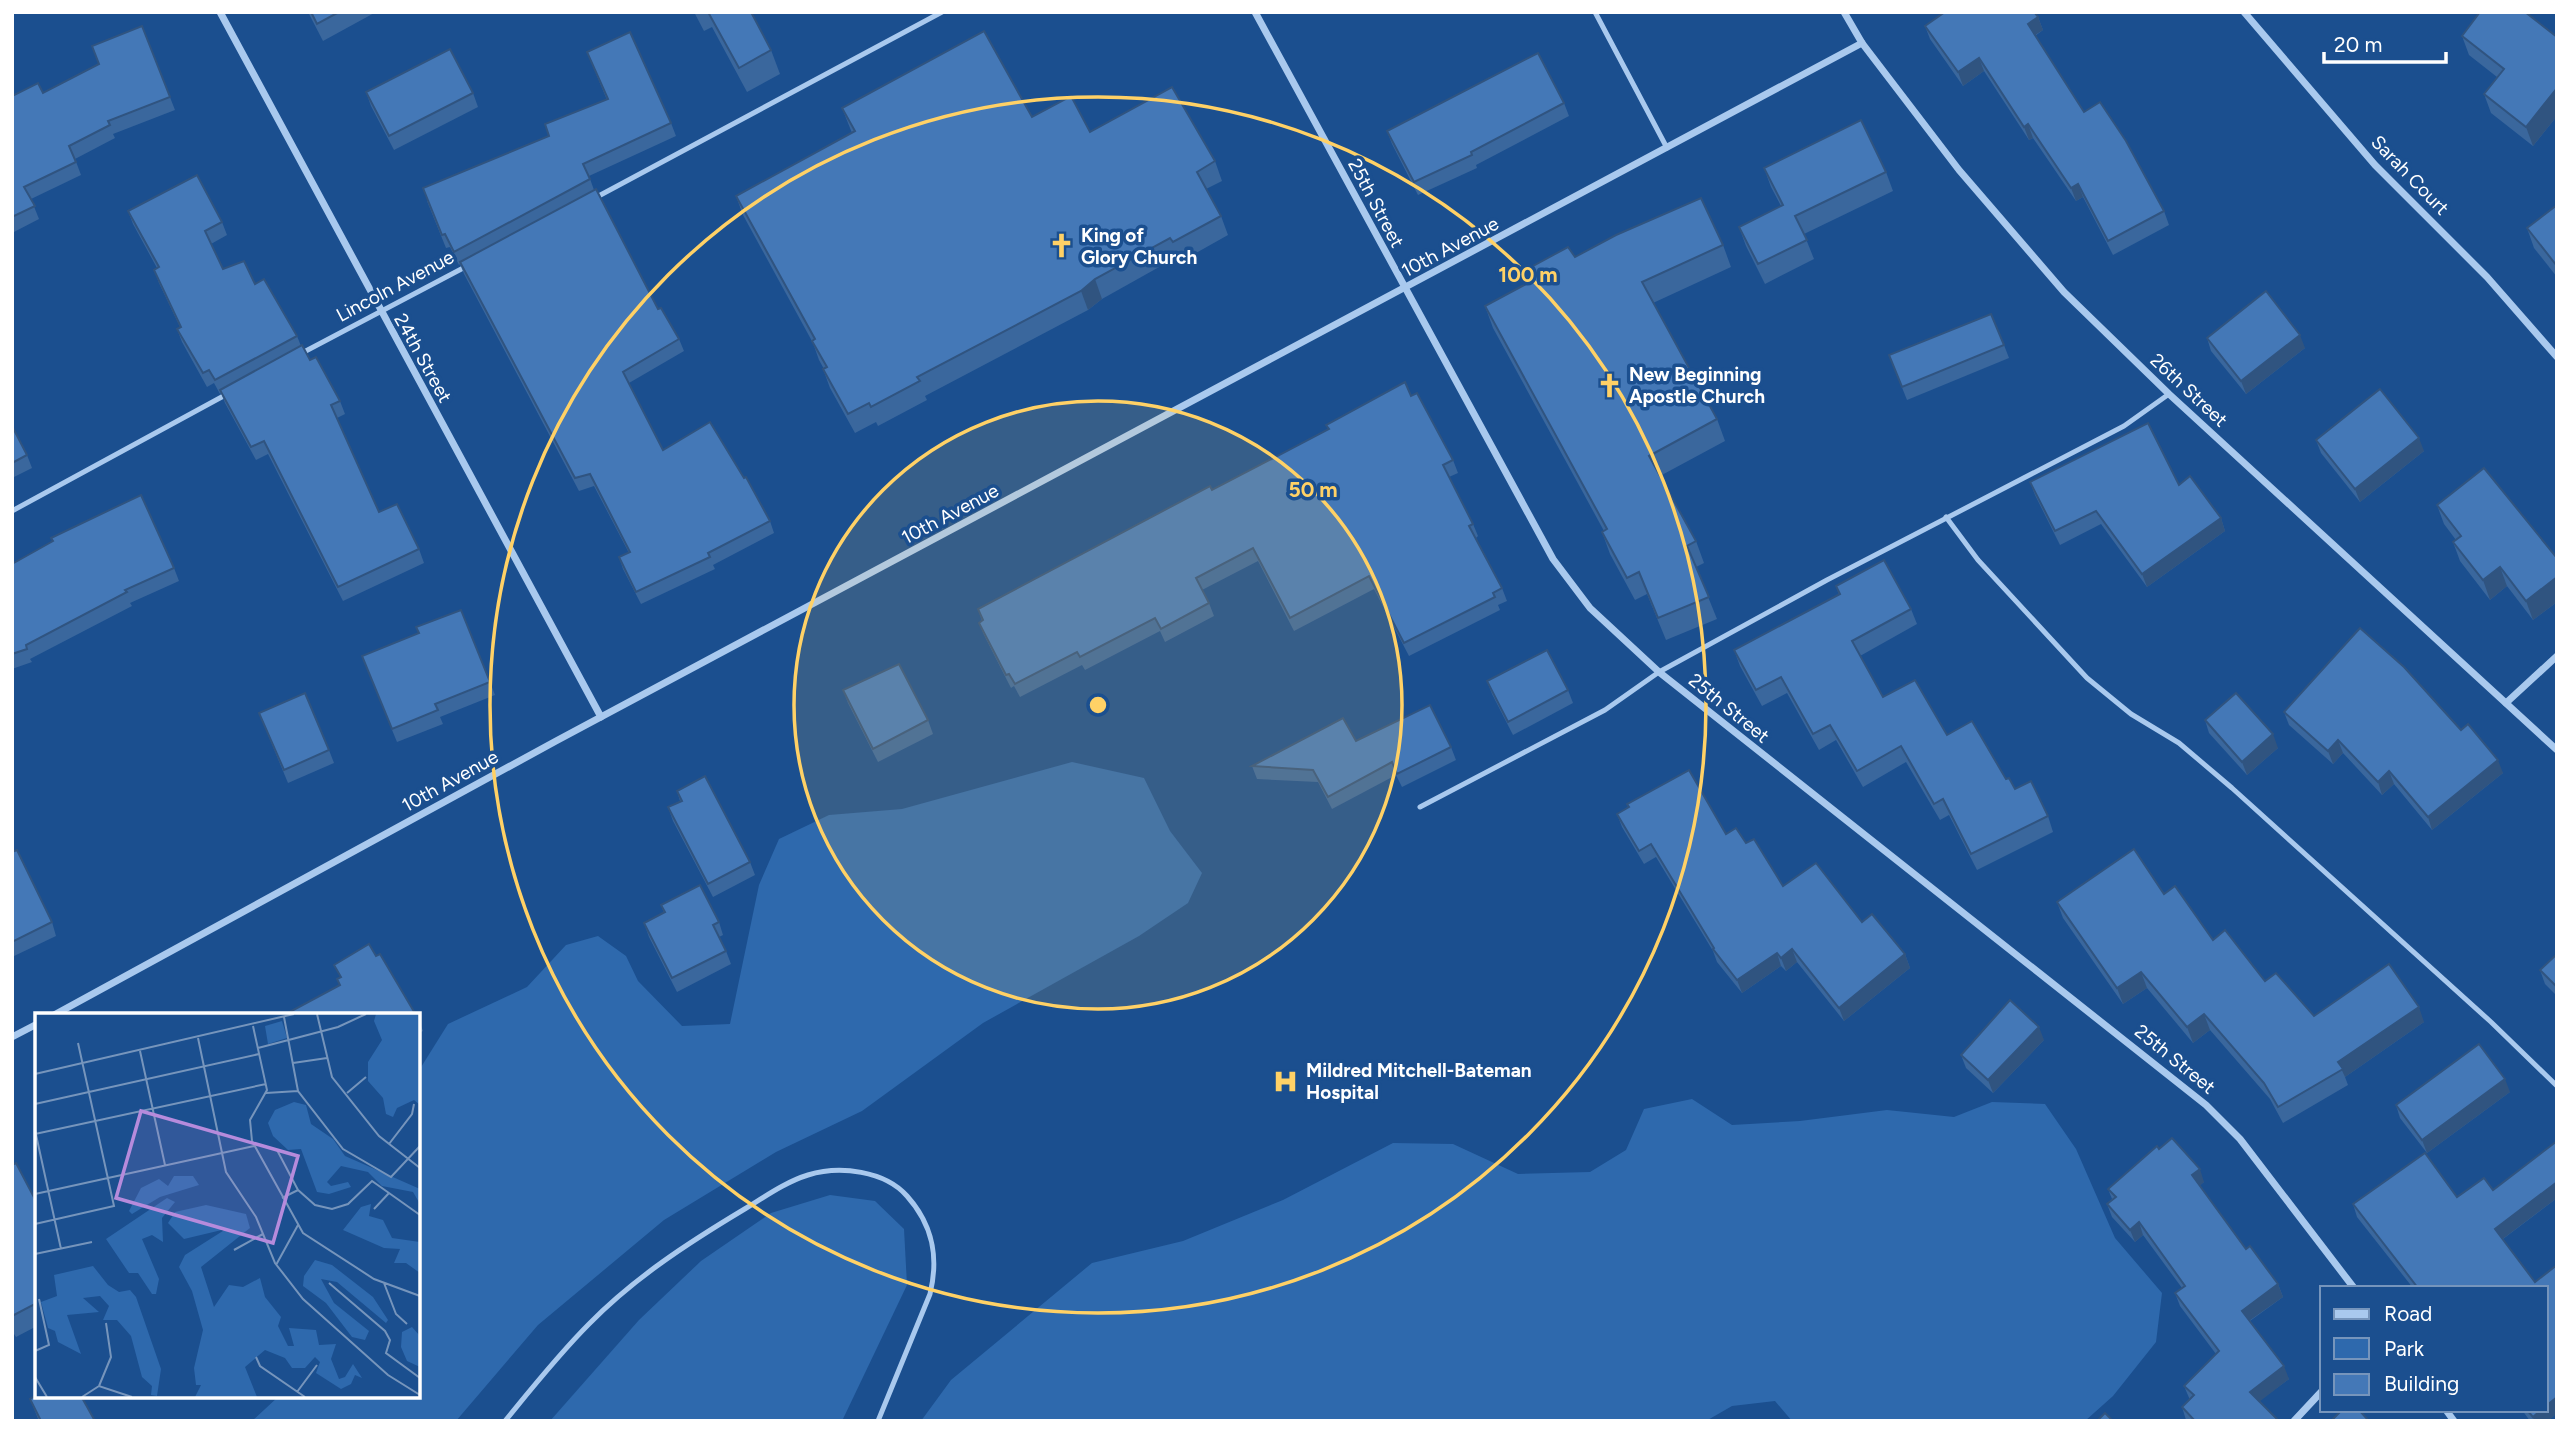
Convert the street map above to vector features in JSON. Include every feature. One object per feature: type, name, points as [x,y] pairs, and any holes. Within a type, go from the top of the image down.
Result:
[{"type":"street","name":"24th Street","points":[[220,12],[601,717]]},
{"type":"street","name":"25th Street","points":[[1255,12],[1553,559],[1590,608],[1660,672],[2206,1105],[2240,1139],[2352,1286]]},
{"type":"street","name":"26th Street","points":[[1844,12],[1862,43],[1991,209],[2064,292],[2169,394],[2557,750]]},
{"type":"street","name":"Sarah Court","points":[[2244,12],[2375,165],[2487,276],[2557,357]]},
{"type":"street","name":"10th Avenue","points":[[58,1013],[601,717],[1862,43]]},
{"type":"street","points":[[2506,703],[2557,656]]},
{"type":"street","points":[[12,1037],[35,1025]]},
{"type":"street","points":[[2294,1421],[2320,1393]]},
{"type":"lane","points":[[591,200],[942,12]]},
{"type":"lane","points":[[1595,12],[1667,148]]},
{"type":"lane","name":"Lincoln Avenue","points":[[293,358],[471,264]]},
{"type":"lane","points":[[12,511],[232,391]]},
{"type":"lane","points":[[1420,807],[1605,710],[1660,672],[1945,517],[2124,426],[2169,394]]},
{"type":"lane","points":[[1945,517],[1978,560],[2087,678],[2131,714],[2179,743],[2232,788],[2491,1022],[2557,1086]]},
{"type":"lane","points":[[505,1421],[589,1324],[636,1282],[710,1230],[782,1186],[809,1174],[834,1171],[858,1172],[881,1178],[904,1192],[921,1211],[935,1251],[935,1273],[930,1294],[877,1421]]},
{"type":"green space","points":[[1072,762],[1144,778],[1170,831],[1202,873],[1188,903],[1139,936],[983,1023],[862,1111],[776,1152],[664,1220],[538,1325],[456,1421],[252,1421],[277,1398],[420,1398],[420,1069],[448,1024],[527,987],[566,945],[598,936],[626,956],[638,981],[682,1026],[730,1024],[759,885],[779,839],[829,815],[902,809]]},
{"type":"green space","points":[[1692,1099],[1732,1125],[1800,1121],[1887,1110],[1954,1117],[1992,1102],[2045,1104],[2076,1149],[2115,1238],[2162,1293],[2156,1342],[2113,1396],[2085,1421],[1792,1421],[1775,1401],[1732,1406],[1706,1421],[921,1421],[951,1380],[1092,1263],[1183,1241],[1283,1200],[1393,1143],[1453,1144],[1518,1174],[1590,1172],[1626,1150],[1644,1109]]},
{"type":"green space","points":[[830,1195],[875,1201],[904,1229],[907,1285],[842,1421],[550,1421],[639,1320],[701,1261],[771,1213]]},
{"type":"building","points":[[311,12],[339,12],[317,24]]},
{"type":"building","points":[[708,12],[751,12],[771,50],[739,68]]},
{"type":"building","points":[[1945,12],[2034,12],[2038,17],[2028,24],[2084,112],[2100,102],[2126,141],[2164,211],[2108,241],[2078,184],[2071,188],[2028,124],[2024,127],[1979,58],[1958,72],[1925,26]]},
{"type":"building","points":[[2480,12],[2525,12],[2557,37],[2557,88],[2526,127],[2484,94],[2504,69],[2462,36]]},
{"type":"building","points":[[142,26],[170,97],[108,121],[110,125],[69,146],[76,162],[24,187],[35,206],[12,217],[12,96],[38,83],[43,93],[99,64],[92,46]]},
{"type":"building","name":"King of Glory Church","points":[[984,31],[1032,117],[1071,96],[1090,132],[1172,87],[1215,161],[1197,172],[1221,216],[1173,242],[1170,238],[1095,279],[1081,291],[917,377],[920,381],[871,407],[869,403],[848,414],[823,369],[827,367],[812,341],[815,339],[736,196],[855,131],[842,108]]},
{"type":"building","points":[[630,32],[671,123],[583,164],[590,179],[454,252],[445,234],[442,235],[423,188],[549,136],[545,124],[608,99],[587,52]]},
{"type":"building","points":[[450,49],[473,93],[389,136],[366,92]]},
{"type":"building","points":[[1538,53],[1564,103],[1471,152],[1472,155],[1414,182],[1387,131]]},
{"type":"building","points":[[1861,120],[1886,172],[1795,216],[1807,240],[1758,264],[1739,227],[1783,205],[1764,168]]},
{"type":"building","points":[[197,175],[222,222],[205,231],[223,269],[244,261],[255,284],[264,279],[297,336],[215,380],[209,370],[203,373],[177,329],[181,327],[154,270],[159,267],[128,211]]},
{"type":"building","points":[[596,189],[658,309],[661,308],[679,339],[623,372],[663,450],[710,422],[744,478],[746,477],[770,521],[708,553],[710,557],[636,592],[619,557],[630,552],[590,474],[575,478],[460,262]]},
{"type":"building","name":"New Beginning Apostle Church","points":[[1701,198],[1723,245],[1642,282],[1717,419],[1649,456],[1696,541],[1687,546],[1709,597],[1658,618],[1639,572],[1627,578],[1602,532],[1607,529],[1485,306],[1526,284],[1520,273],[1568,247],[1575,257],[1616,235]]},
{"type":"building","points":[[2557,205],[2557,266],[2527,228]]},
{"type":"building","points":[[2266,291],[2300,335],[2241,381],[2207,338]]},
{"type":"building","points":[[1991,314],[2004,345],[1902,387],[1889,355]]},
{"type":"building","points":[[302,345],[310,360],[316,357],[340,401],[331,405],[379,512],[397,504],[419,549],[338,587],[264,441],[251,447],[220,390]]},
{"type":"building","points":[[1405,382],[1411,396],[1417,393],[1453,460],[1443,465],[1473,524],[1469,526],[1502,588],[1493,593],[1495,597],[1404,643],[1369,576],[1290,618],[1253,548],[1196,578],[1209,603],[1161,629],[1155,618],[1080,657],[1077,652],[1015,684],[1009,674],[1006,675],[979,623],[983,620],[978,609],[1210,486],[1212,490],[1329,429],[1326,425]]},
{"type":"building","points":[[2380,389],[2419,438],[2355,489],[2316,440]]},
{"type":"building","points":[[2148,423],[2179,485],[2190,476],[2221,518],[2142,574],[2096,511],[2055,531],[2030,482]]},
{"type":"building","points":[[12,426],[27,455],[12,463]]},
{"type":"building","points":[[2484,468],[2557,558],[2557,577],[2526,601],[2500,567],[2483,580],[2453,542],[2461,536],[2437,505]]},
{"type":"building","points":[[141,495],[174,568],[125,590],[127,592],[26,645],[27,649],[12,654],[12,564],[53,541],[51,538]]},
{"type":"building","points":[[1884,560],[1911,609],[1852,641],[1883,697],[1915,680],[1947,735],[1972,721],[2006,779],[2009,778],[2015,789],[2031,781],[2048,816],[1971,854],[1943,799],[1934,804],[1901,746],[1857,771],[1830,725],[1813,734],[1781,677],[1756,690],[1734,650],[1840,594],[1836,586]]},
{"type":"building","points":[[461,610],[490,682],[435,704],[438,710],[392,729],[362,656],[419,633],[416,627]]},
{"type":"building","points":[[2360,628],[2404,667],[2461,730],[2468,724],[2498,760],[2428,817],[2389,771],[2378,782],[2338,740],[2328,751],[2284,712]]},
{"type":"building","points":[[1547,650],[1568,690],[1508,722],[1487,681]]},
{"type":"building","points":[[899,664],[928,720],[873,749],[843,690]]},
{"type":"building","points":[[305,693],[329,750],[284,770],[259,713]]},
{"type":"building","points":[[2236,693],[2273,734],[2242,762],[2205,720]]},
{"type":"building","points":[[1430,705],[1451,747],[1397,774],[1392,762],[1328,797],[1313,770],[1252,766],[1343,718],[1356,741]]},
{"type":"building","points":[[1689,770],[1726,834],[1736,828],[1746,843],[1754,839],[1783,886],[1816,863],[1862,922],[1872,914],[1905,954],[1839,1008],[1792,949],[1781,958],[1777,953],[1737,980],[1713,949],[1651,844],[1639,851],[1617,814],[1629,807],[1627,804]]},
{"type":"building","points":[[705,776],[750,862],[708,884],[668,807],[682,801],[677,791]]},
{"type":"building","points":[[2134,849],[2164,894],[2175,886],[2213,940],[2225,930],[2265,981],[2276,973],[2314,1016],[2389,964],[2419,1007],[2338,1062],[2343,1069],[2278,1107],[2264,1083],[2204,1014],[2187,1027],[2141,972],[2117,988],[2057,902]]},
{"type":"building","points":[[17,850],[52,922],[12,942],[12,852]]},
{"type":"building","points":[[700,885],[719,922],[713,925],[726,951],[672,978],[644,923],[665,912],[661,905]]},
{"type":"building","points":[[369,944],[376,956],[380,954],[415,1013],[288,1013],[340,985],[337,979],[341,977],[334,965]]},
{"type":"building","points":[[2557,954],[2557,987],[2540,970]]},
{"type":"building","points":[[2010,1000],[2039,1027],[1988,1080],[1961,1055]]},
{"type":"building","points":[[2479,1044],[2505,1079],[2422,1140],[2396,1105]]},
{"type":"building","points":[[2172,1138],[2200,1169],[2192,1175],[2246,1249],[2250,1246],[2278,1284],[2242,1311],[2284,1366],[2250,1392],[2279,1421],[2195,1421],[2182,1407],[2194,1395],[2184,1386],[2219,1351],[2175,1293],[2185,1286],[2139,1222],[2130,1230],[2107,1204],[2116,1197],[2108,1189],[2157,1146],[2159,1149]]},
{"type":"building","points":[[2557,1141],[2557,1182],[2495,1229],[2535,1282],[2557,1265],[2557,1397],[2548,1404],[2548,1286],[2416,1286],[2353,1204],[2425,1153],[2457,1197],[2484,1178],[2493,1190]]},
{"type":"building","points":[[16,1163],[35,1199],[35,1304],[12,1316],[12,1165]]},
{"type":"building","points":[[35,1396],[82,1398],[95,1421],[41,1421],[30,1399]]},
{"type":"building","points":[[2340,1412],[2361,1412],[2369,1421],[2331,1421]]},
{"type":"building","points":[[2105,1413],[2113,1421],[2097,1421]]},
{"type":"place","name":"King of Glory Church","points":[[1061,246]]},
{"type":"place","name":"New Beginning Apostle Church","points":[[1609,385]]},
{"type":"place","name":"Mildred Mitchell-Bateman Hospital","points":[[1286,1081]]}]
